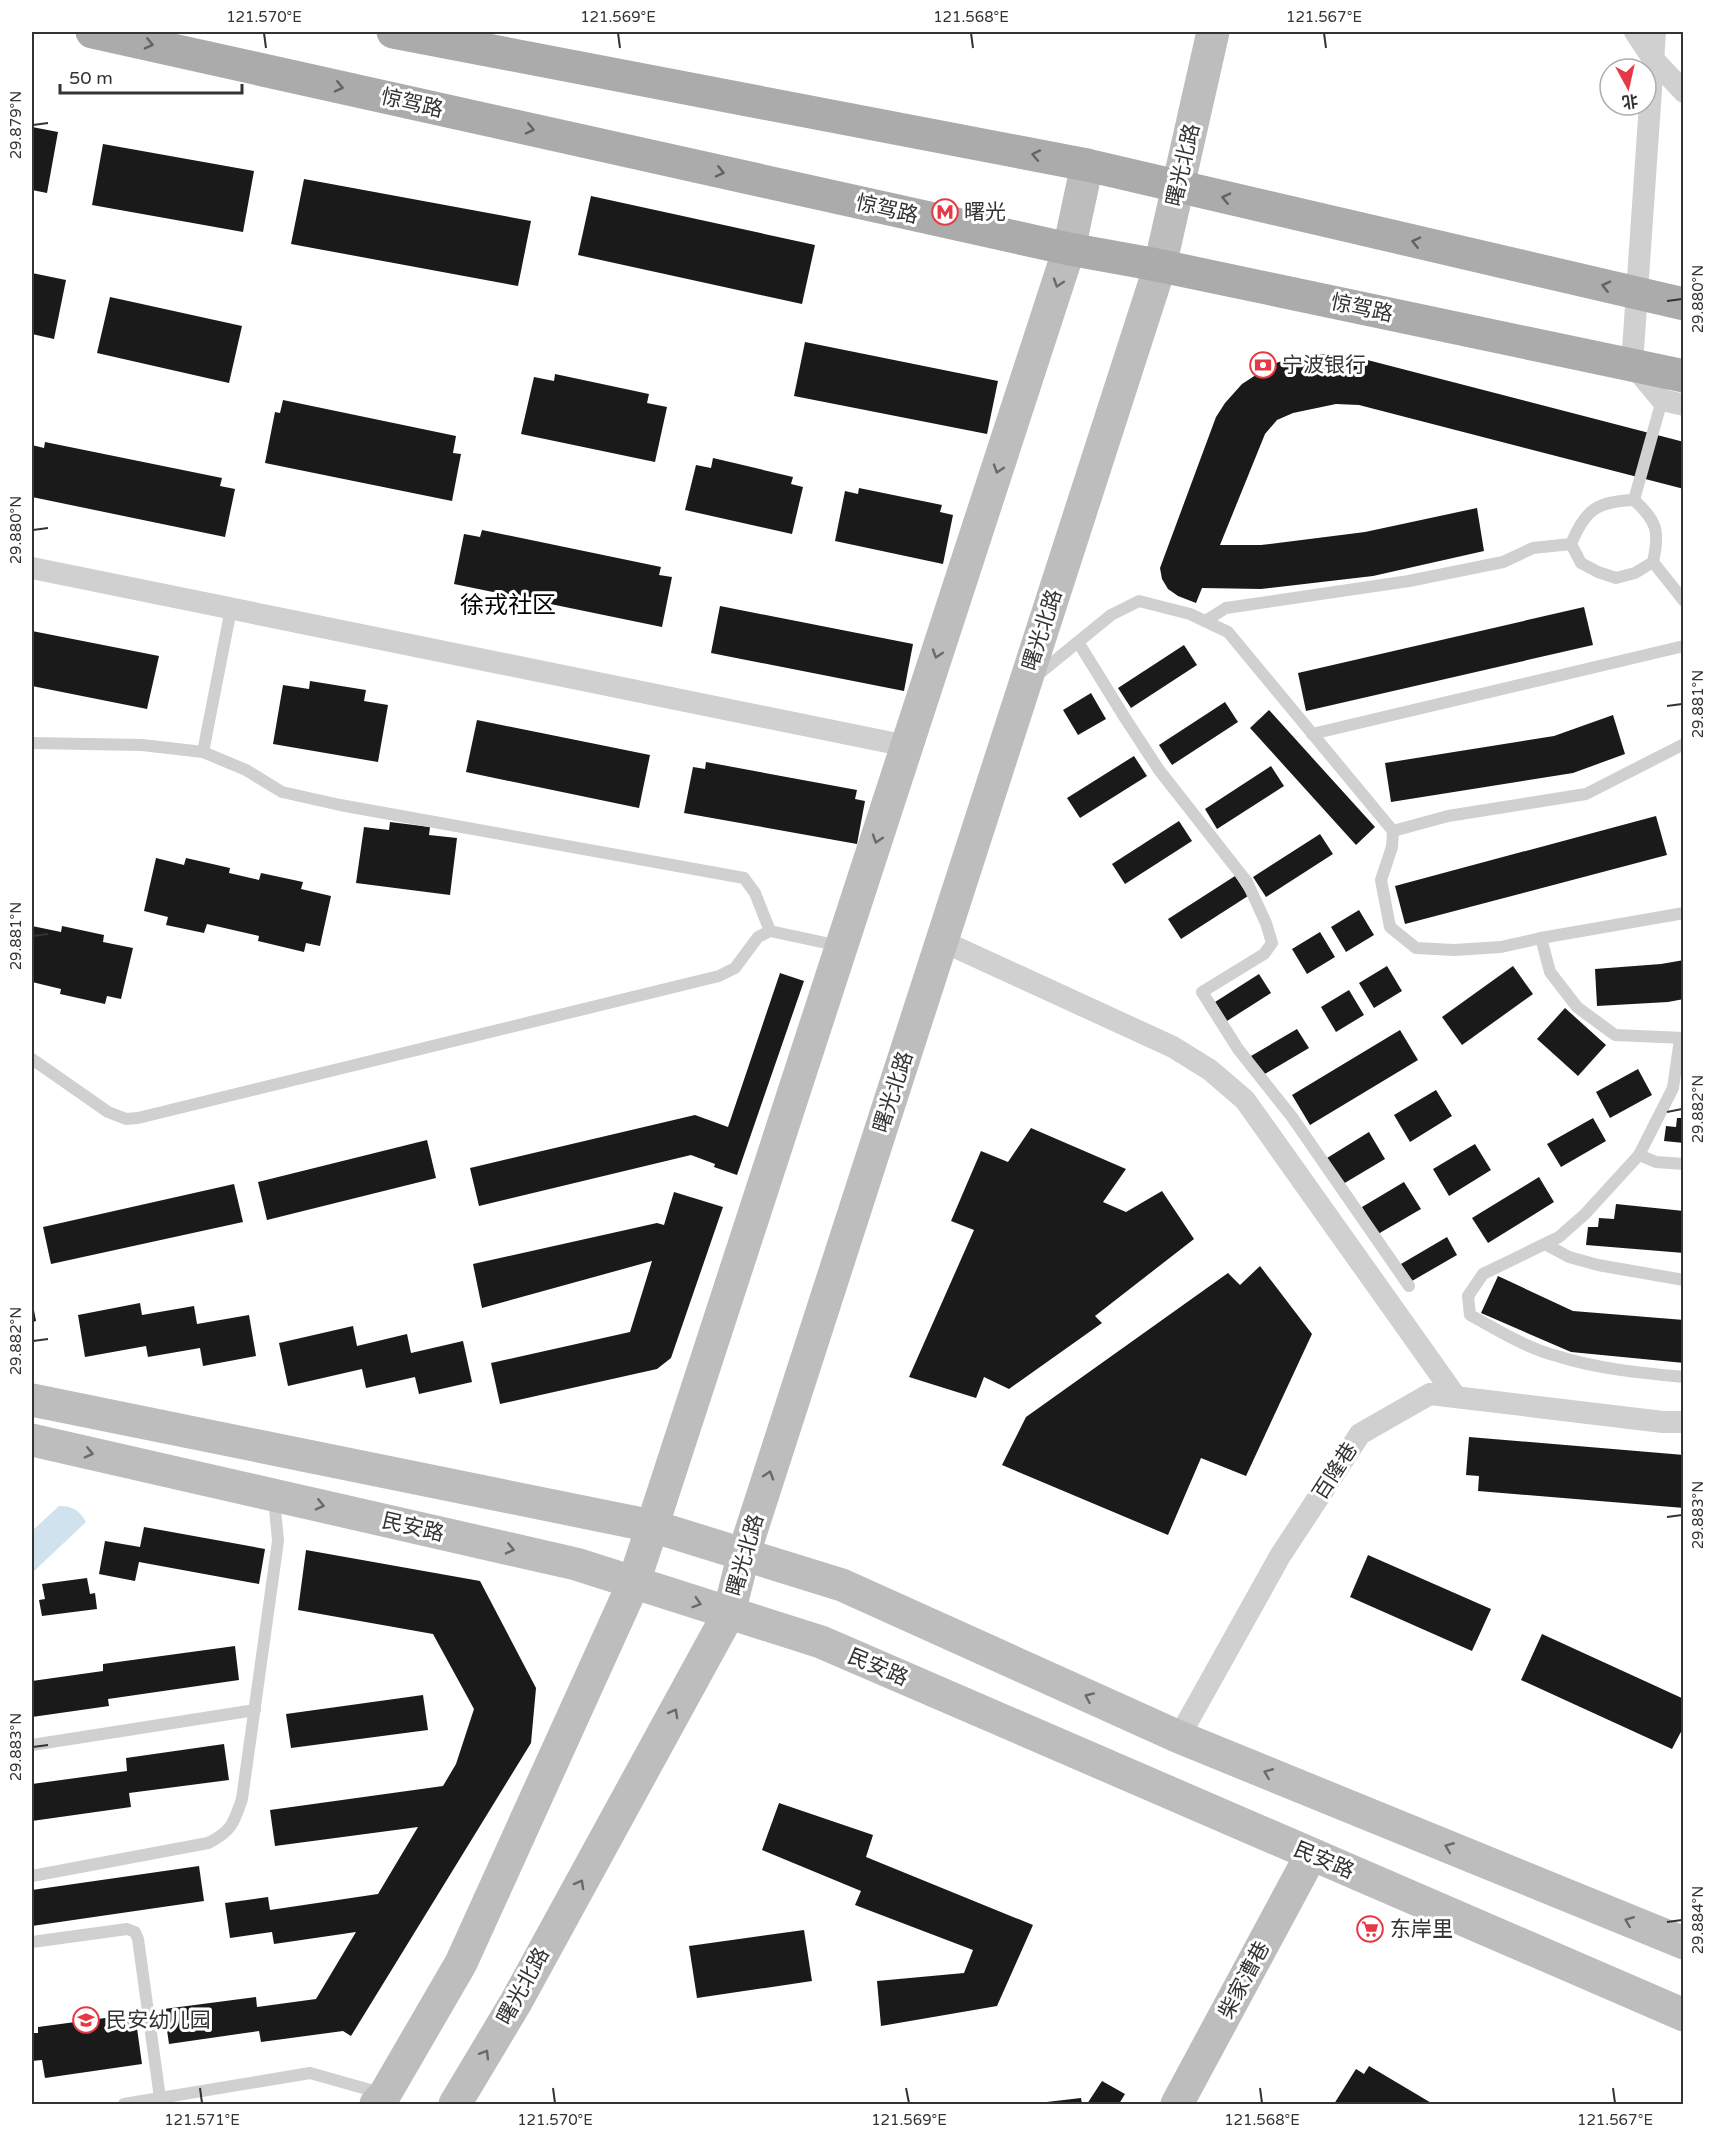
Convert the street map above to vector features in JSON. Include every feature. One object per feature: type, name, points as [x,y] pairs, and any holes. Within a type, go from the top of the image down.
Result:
[{"type":"main road","name":"惊驾路","points":[[92,32],[1069,249],[1632,364],[1676,393]]},
{"type":"main road","points":[[393,32],[1087,165],[1683,304]]},
{"type":"main road","name":"曙光北路","points":[[455,2104],[521,1991],[729,1613],[744,1554],[1160,266],[1213,32]]},
{"type":"main road","points":[[385,2101],[461,1963],[634,1582],[1069,249],[1087,165]]},
{"type":"main road","points":[[32,1400],[652,1526],[842,1585],[1179,1737],[1683,1943]]},
{"type":"main road","name":"民安路","points":[[32,1440],[576,1564],[821,1642],[1683,2015]]},
{"type":"main road","name":"柴家漕巷","points":[[1177,2104],[1311,1855]]},
{"type":"street","points":[[1635,32],[1652,57]]},
{"type":"street","points":[[1653,57],[1655,32]]},
{"type":"street","points":[[1658,64],[1683,92]]},
{"type":"street","points":[[1632,364],[1649,117]]},
{"type":"street","points":[[32,568],[907,746]]},
{"type":"street","points":[[942,941],[1173,1047],[1210,1070],[1245,1100],[1456,1396]]},
{"type":"street","name":"百隆巷","points":[[1179,1737],[1280,1556],[1360,1434],[1430,1394],[1663,1422],[1683,1422]]},
{"type":"lane","points":[[1634,500],[1676,393]]},
{"type":"lane","points":[[1620,500],[1634,500],[1654,523],[1658,542],[1653,562],[1635,573],[1616,578],[1581,563],[1571,544],[1586,514],[1603,504],[1620,500]]},
{"type":"lane","points":[[1205,621],[1226,608],[1409,582],[1503,562],[1533,548],[1571,544]]},
{"type":"lane","points":[[1653,562],[1683,601]]},
{"type":"lane","points":[[1024,686],[1111,615],[1139,601],[1190,614],[1228,632],[1393,831],[1392,847],[1381,880],[1390,927],[1416,948],[1454,950],[1501,947],[1683,913]]},
{"type":"lane","points":[[203,752],[231,609]]},
{"type":"lane","points":[[1078,642],[1159,770],[1247,882],[1266,923],[1272,943],[1264,954],[1202,992],[1238,1049],[1292,1117],[1409,1286]]},
{"type":"lane","points":[[1312,734],[1683,646]]},
{"type":"lane","points":[[32,742],[142,745],[203,752],[246,770],[282,792],[744,878],[755,893],[770,931]]},
{"type":"lane","points":[[1393,831],[1448,816],[1586,794],[1683,744]]},
{"type":"lane","points":[[32,1059],[108,1112],[126,1119],[138,1118],[719,976],[735,968],[758,937],[770,931],[841,946]]},
{"type":"lane","points":[[1542,938],[1550,972],[1577,1007],[1605,1028],[1615,1035],[1682,1038],[1673,1088],[1640,1155],[1585,1214],[1559,1237],[1483,1274],[1468,1296],[1470,1315],[1513,1338],[1556,1356],[1628,1372],[1683,1377]]},
{"type":"lane","points":[[1640,1155],[1656,1162],[1683,1164]]},
{"type":"lane","points":[[1545,1244],[1569,1257],[1598,1265],[1683,1280]]},
{"type":"lane","points":[[32,1876],[207,1843],[223,1836],[234,1823],[242,1799],[278,1542],[274,1495]]},
{"type":"lane","points":[[32,1745],[255,1710]]},
{"type":"lane","points":[[32,1942],[127,1929],[135,1932],[138,1939],[160,2098]]},
{"type":"lane","points":[[124,2104],[310,2073],[385,2101]]},
{"type":"water","points":[[59,1506],[75,1510],[86,1522],[32,1573],[32,1531]]},
{"type":"building","points":[[32,127],[58,132],[47,193],[32,190]]},
{"type":"building","points":[[103,144],[254,171],[243,232],[92,205]]},
{"type":"building","points":[[304,179],[531,221],[518,286],[291,244]]},
{"type":"building","points":[[591,196],[815,245],[802,304],[578,255]]},
{"type":"building","points":[[32,273],[66,280],[54,339],[32,334]]},
{"type":"building","points":[[110,297],[242,326],[229,383],[97,353]]},
{"type":"building","points":[[805,342],[998,381],[987,434],[794,396]]},
{"type":"building","points":[[1334,353],[1684,442],[1684,489],[1359,405],[1336,404],[1293,413],[1277,420],[1265,434],[1220,545],[1261,545],[1365,532],[1477,508],[1484,551],[1373,576],[1261,589],[1202,588],[1196,603],[1178,596],[1168,589],[1162,579],[1160,568],[1216,417],[1242,384],[1276,363],[1295,357]]},
{"type":"building","points":[[555,374],[649,394],[647,403],[667,407],[655,462],[521,434],[534,377],[554,381]]},
{"type":"building","points":[[283,400],[456,436],[453,453],[461,454],[452,501],[265,463],[275,412],[280,413]]},
{"type":"building","points":[[45,442],[222,478],[220,486],[235,489],[225,537],[32,497],[32,445],[44,448]]},
{"type":"building","points":[[713,458],[793,477],[791,484],[803,487],[792,534],[685,510],[696,465],[711,468]]},
{"type":"building","points":[[859,488],[942,505],[940,512],[953,515],[943,564],[835,541],[845,491],[858,494]]},
{"type":"building","points":[[482,530],[661,567],[659,575],[672,577],[662,627],[454,584],[464,534],[480,537]]},
{"type":"building","points":[[720,606],[913,644],[904,691],[711,653]]},
{"type":"building","points":[[1584,607],[1593,645],[1306,711],[1298,673]]},
{"type":"building","points":[[32,631],[159,656],[147,709],[32,686]]},
{"type":"building","points":[[1184,645],[1197,665],[1131,708],[1118,688]]},
{"type":"building","points":[[310,681],[366,690],[364,701],[388,705],[378,762],[273,744],[283,685],[309,689]]},
{"type":"building","points":[[1091,693],[1106,719],[1078,735],[1063,710]]},
{"type":"building","points":[[1225,702],[1238,722],[1172,765],[1159,745]]},
{"type":"building","points":[[1269,710],[1375,827],[1356,845],[1250,728]]},
{"type":"building","points":[[1613,715],[1625,754],[1573,773],[1391,802],[1385,763],[1554,736]]},
{"type":"building","points":[[477,720],[650,755],[639,808],[466,772]]},
{"type":"building","points":[[1134,756],[1147,776],[1080,818],[1067,798]]},
{"type":"building","points":[[706,762],[857,790],[855,799],[865,801],[857,844],[684,813],[693,767],[705,769]]},
{"type":"building","points":[[1271,766],[1284,786],[1217,829],[1205,809]]},
{"type":"building","points":[[1656,816],[1667,855],[1405,924],[1395,886]]},
{"type":"building","points":[[1179,821],[1192,841],[1125,884],[1112,864]]},
{"type":"building","points":[[390,822],[430,827],[429,835],[457,838],[450,895],[356,883],[364,827],[389,830]]},
{"type":"building","points":[[1320,834],[1333,854],[1266,897],[1253,877]]},
{"type":"building","points":[[156,858],[184,865],[186,858],[230,868],[229,873],[259,880],[261,873],[303,882],[301,889],[331,896],[320,946],[306,943],[304,952],[258,941],[259,936],[207,924],[204,933],[166,925],[168,917],[144,911]]},
{"type":"building","points":[[1235,876],[1248,896],[1181,939],[1168,919]]},
{"type":"building","points":[[1359,910],[1374,935],[1346,952],[1331,927]]},
{"type":"building","points":[[32,926],[61,932],[62,926],[104,935],[103,942],[133,948],[121,999],[107,996],[105,1004],[60,994],[61,989],[32,982]]},
{"type":"building","points":[[1320,932],[1335,957],[1307,974],[1292,949]]},
{"type":"building","points":[[1684,960],[1684,999],[1597,1006],[1595,969]]},
{"type":"building","points":[[1387,966],[1402,991],[1374,1008],[1359,983]]},
{"type":"building","points":[[1513,966],[1533,994],[1462,1045],[1442,1017]]},
{"type":"building","points":[[780,973],[804,981],[737,1175],[714,1167],[715,1164],[691,1155],[479,1206],[470,1168],[695,1115],[728,1127]]},
{"type":"building","points":[[1259,974],[1271,993],[1227,1021],[1215,1002]]},
{"type":"building","points":[[1349,990],[1364,1015],[1336,1032],[1321,1007]]},
{"type":"building","points":[[1565,1008],[1606,1045],[1578,1076],[1537,1039]]},
{"type":"building","points":[[1297,1029],[1309,1048],[1263,1075],[1251,1056]]},
{"type":"building","points":[[1400,1030],[1418,1060],[1310,1125],[1292,1095]]},
{"type":"building","points":[[1638,1069],[1652,1095],[1610,1118],[1596,1092]]},
{"type":"building","points":[[1436,1090],[1452,1116],[1410,1142],[1394,1115]]},
{"type":"building","points":[[1593,1118],[1606,1141],[1561,1167],[1547,1144]]},
{"type":"building","points":[[1677,1118],[1684,1118],[1684,1143],[1664,1141],[1666,1126],[1676,1127]]},
{"type":"building","points":[[1031,1128],[1126,1169],[1103,1202],[1126,1212],[1162,1191],[1194,1239],[1095,1316],[1102,1323],[1009,1389],[984,1377],[976,1398],[909,1377],[974,1230],[951,1221],[981,1151],[1008,1162]]},
{"type":"building","points":[[1369,1132],[1385,1159],[1343,1184],[1327,1158]]},
{"type":"building","points":[[427,1140],[436,1178],[267,1220],[258,1182]]},
{"type":"building","points":[[1475,1144],[1491,1170],[1449,1196],[1433,1169]]},
{"type":"building","points":[[1539,1177],[1554,1202],[1488,1243],[1472,1218]]},
{"type":"building","points":[[1404,1182],[1421,1209],[1378,1234],[1362,1207]]},
{"type":"building","points":[[234,1184],[243,1222],[51,1264],[43,1227]]},
{"type":"building","points":[[674,1192],[723,1207],[671,1358],[657,1369],[500,1404],[491,1363],[630,1332],[652,1261],[482,1308],[473,1264],[657,1223],[664,1225]]},
{"type":"building","points":[[1616,1204],[1684,1211],[1684,1253],[1586,1245],[1588,1227],[1598,1227],[1599,1218],[1614,1219]]},
{"type":"building","points":[[1447,1237],[1457,1255],[1412,1281],[1401,1264]]},
{"type":"building","points":[[1260,1266],[1312,1334],[1246,1476],[1201,1458],[1168,1535],[1002,1465],[1026,1417],[1228,1273],[1240,1285]]},
{"type":"building","points":[[1498,1276],[1573,1311],[1684,1320],[1684,1363],[1571,1352],[1481,1313]]},
{"type":"building","points":[[32,1300],[36,1321],[32,1322]]},
{"type":"building","points":[[140,1303],[142,1315],[194,1306],[197,1324],[249,1315],[256,1356],[203,1366],[200,1348],[148,1357],[146,1346],[85,1357],[78,1315]]},
{"type":"building","points":[[353,1326],[357,1346],[407,1334],[411,1353],[463,1341],[472,1382],[419,1394],[415,1377],[366,1388],[362,1369],[288,1386],[279,1343]]},
{"type":"building","points":[[1469,1437],[1684,1455],[1684,1508],[1478,1491],[1479,1476],[1466,1475]]},
{"type":"building","points":[[144,1527],[265,1549],[259,1584],[139,1562],[135,1581],[99,1574],[105,1541],[140,1547]]},
{"type":"building","points":[[306,1550],[480,1581],[536,1688],[531,1743],[351,2036],[343,2031],[261,2042],[259,2031],[169,2044],[164,2009],[256,1997],[257,2007],[316,1999],[356,1932],[274,1944],[272,1932],[230,1938],[225,1903],[268,1897],[270,1910],[378,1894],[418,1827],[275,1846],[270,1810],[443,1786],[456,1764],[474,1709],[433,1634],[298,1610]]},
{"type":"building","points":[[1368,1555],[1491,1609],[1472,1651],[1350,1597]]},
{"type":"building","points":[[87,1578],[90,1594],[95,1593],[97,1609],[42,1616],[39,1600],[45,1599],[42,1584]]},
{"type":"building","points":[[1542,1634],[1684,1699],[1684,1726],[1672,1749],[1521,1680]]},
{"type":"building","points":[[235,1646],[239,1680],[108,1699],[109,1706],[32,1717],[32,1681],[103,1671],[103,1664]]},
{"type":"building","points":[[423,1695],[428,1730],[291,1748],[286,1714]]},
{"type":"building","points":[[224,1744],[229,1780],[129,1793],[131,1807],[32,1821],[32,1784],[127,1771],[126,1758]]},
{"type":"building","points":[[779,1803],[873,1835],[866,1857],[1033,1925],[997,2006],[881,2026],[877,1981],[964,1973],[973,1950],[855,1905],[861,1891],[762,1850]]},
{"type":"building","points":[[199,1866],[204,1901],[32,1926],[32,1890]]},
{"type":"building","points":[[804,1930],[812,1981],[697,1998],[689,1946]]},
{"type":"building","points":[[135,2014],[142,2064],[45,2078],[42,2060],[32,2061],[32,2033],[38,2033],[38,2027]]},
{"type":"building","points":[[1369,2066],[1433,2104],[1334,2104],[1356,2069],[1364,2074]]},
{"type":"building","points":[[1102,2081],[1125,2094],[1119,2104],[1087,2104]]},
{"type":"building","points":[[1081,2098],[1082,2104],[1038,2104],[1038,2103]]},
{"type":"place","name":"曙光","points":[[945,212]]},
{"type":"place","name":"宁波银行","points":[[1263,365]]},
{"type":"place","name":"东岸里","points":[[1370,1929]]},
{"type":"place","name":"民安幼儿园","points":[[86,2020]]},
{"type":"district","name":"徐戎社区","points":[[508,605]]}]
